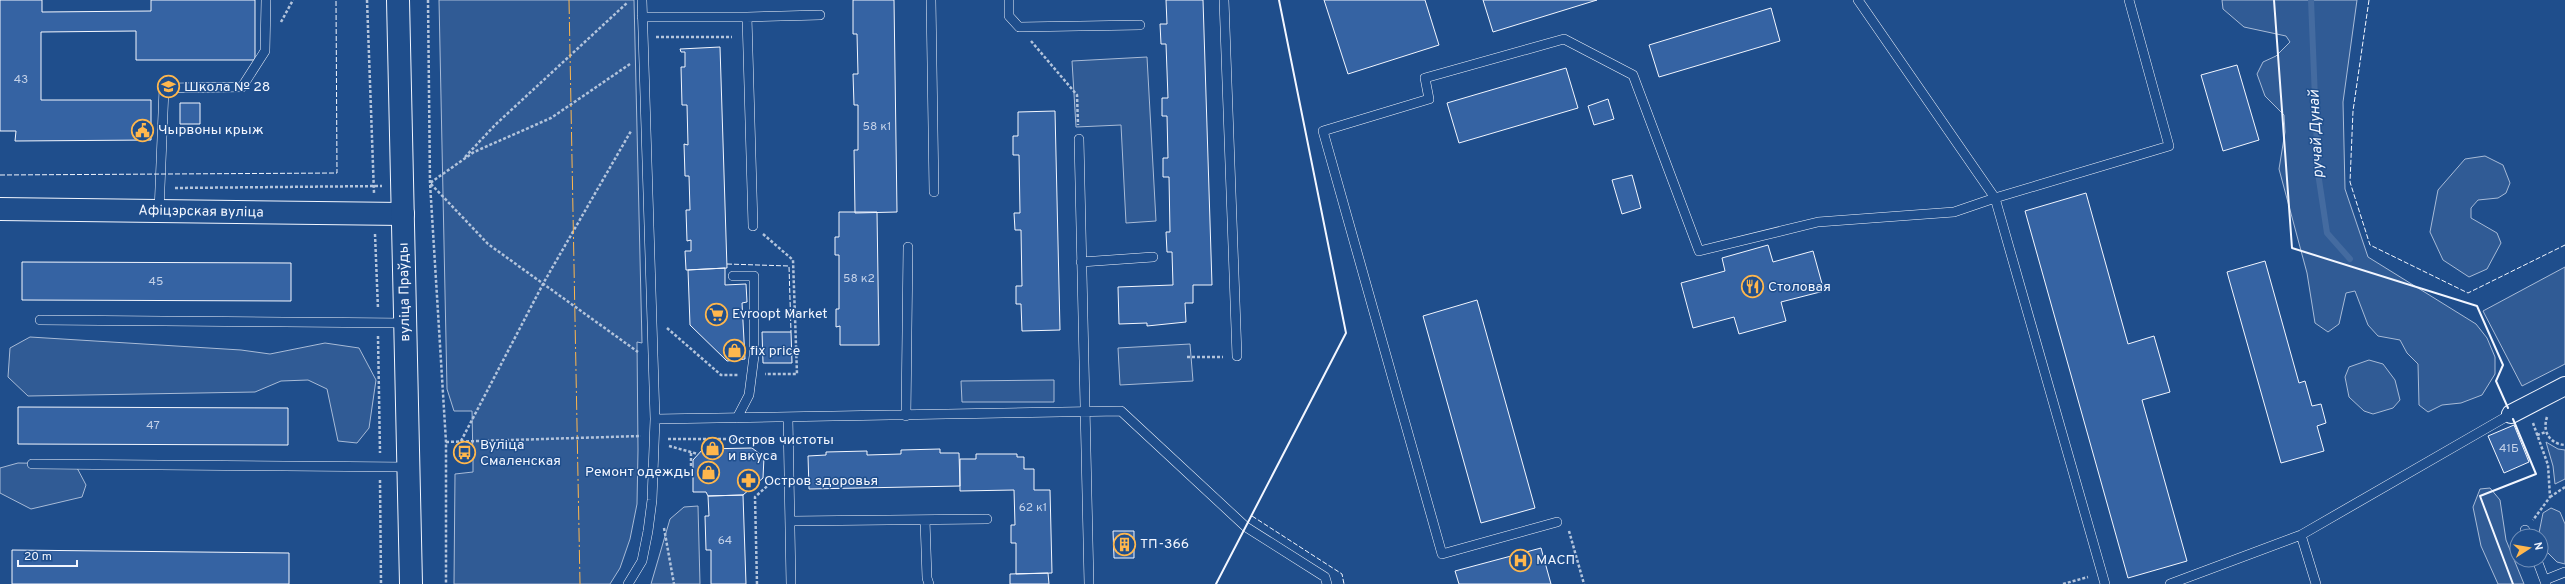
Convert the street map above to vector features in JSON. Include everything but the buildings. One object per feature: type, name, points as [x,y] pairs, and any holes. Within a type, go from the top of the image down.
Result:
[{"type":"main road","name":"вуліца Праўды","points":[[398,0],[411,584]]},
{"type":"main road","name":"Афіцэрская вуліца","points":[[0,209],[403,214]]},
{"type":"street","points":[[2519,410],[2565,386]]},
{"type":"lane","points":[[159,212],[164,88],[242,87],[265,51],[266,0]]},
{"type":"lane","points":[[628,584],[642,561],[648,531],[652,500],[655,419],[642,56],[642,0]]},
{"type":"lane","points":[[931,0],[934,192]]},
{"type":"lane","points":[[1009,0],[1009,16],[1019,27],[1140,25]]},
{"type":"lane","points":[[1224,0],[1237,356]]},
{"type":"lane","points":[[1858,0],[1995,198],[2106,584]]},
{"type":"lane","points":[[1557,522],[1442,554],[1323,131],[1429,99],[1425,78],[1564,39],[1633,75],[1699,251],[1818,222],[1954,212],[1995,198],[2169,146],[2129,0]]},
{"type":"lane","points":[[642,17],[820,15]]},
{"type":"lane","points":[[747,17],[753,226]]},
{"type":"lane","points":[[1079,139],[1084,412],[1090,584]]},
{"type":"lane","points":[[906,416],[908,247]]},
{"type":"lane","points":[[1082,262],[1153,257]]},
{"type":"lane","points":[[733,276],[754,276],[754,356],[749,395],[737,418]]},
{"type":"lane","points":[[40,320],[406,323]]},
{"type":"lane","points":[[2170,584],[2301,535],[2519,410]]},
{"type":"lane","points":[[655,419],[906,416],[1120,411],[1246,527],[1325,577],[1326,584]]},
{"type":"lane","points":[[788,418],[791,584]]},
{"type":"lane","points":[[32,464],[409,468]]},
{"type":"lane","points":[[790,521],[987,519]]},
{"type":"lane","points":[[925,520],[927,578],[929,584]]},
{"type":"lane","points":[[2301,535],[2316,584]]},
{"type":"lane","points":[[2540,568],[2545,582],[2565,572]]},
{"type":"path","points":[[367,0],[374,186],[373,213],[378,323],[381,584]]},
{"type":"path","points":[[428,0],[430,183],[446,442],[446,584]]},
{"type":"path","points":[[460,162],[495,125],[630,0]]},
{"type":"path","points":[[1019,27],[1077,95],[1079,139]]},
{"type":"path","points":[[430,183],[474,152],[551,118],[642,56]]},
{"type":"path","points":[[461,441],[544,282],[644,109]]},
{"type":"path","points":[[430,183],[488,244],[544,282],[652,364]]},
{"type":"path","points":[[160,188],[374,186]]},
{"type":"path","points":[[1187,357],[1227,357]]},
{"type":"path","points":[[2519,410],[2537,435],[2548,464],[2550,497]]},
{"type":"path","points":[[2550,413],[2546,422],[2546,432],[2551,440],[2565,445]]},
{"type":"path","points":[[2537,435],[2546,432]]},
{"type":"path","points":[[446,442],[654,435],[669,446],[698,454]]},
{"type":"path","points":[[668,439],[773,437],[773,444]]},
{"type":"path","points":[[692,453],[691,466],[693,466]]},
{"type":"path","points":[[757,584],[755,497],[774,481],[774,473]]},
{"type":"path","points":[[2529,528],[2550,497],[2565,488]]},
{"type":"path","points":[[1557,522],[1565,517],[1584,584]]},
{"type":"path","points":[[664,523],[674,584]]},
{"type":"path","points":[[2063,584],[2102,573]]},
{"type":"shaded area","points":[[439,0],[634,0],[642,343],[637,342],[637,504],[630,539],[620,568],[610,584],[454,584],[455,474],[473,472],[472,411],[454,411],[447,389]]},
{"type":"shaded area","points":[[2222,0],[2357,0],[2343,102],[2345,189],[2368,257],[2476,324],[2487,338],[2495,357],[2495,374],[2482,395],[2461,403],[2442,405],[2428,412],[2419,405],[2418,364],[2407,353],[2400,340],[2378,336],[2368,325],[2355,291],[2346,293],[2339,324],[2328,332],[2315,323],[2307,273],[2279,169],[2285,132],[2284,115],[2265,96],[2257,74],[2263,62],[2276,56],[2290,42],[2286,36],[2244,27],[2223,9]]},
{"type":"shaded area","points":[[1147,57],[1156,221],[1126,223],[1121,125],[1076,127],[1072,61]]},
{"type":"shaded area","points":[[2485,156],[2503,165],[2510,183],[2506,193],[2498,198],[2478,200],[2471,208],[2471,218],[2497,233],[2501,243],[2487,269],[2469,277],[2443,260],[2430,232],[2438,190],[2465,159]]},
{"type":"shaded area","points":[[2565,267],[2565,364],[2522,386],[2483,311]]},
{"type":"shaded area","points":[[30,337],[241,350],[270,354],[325,343],[359,348],[376,380],[369,428],[357,443],[338,441],[327,389],[308,380],[281,381],[255,392],[28,396],[8,377],[10,348]]},
{"type":"shaded area","points":[[1190,344],[1193,381],[1120,385],[1118,348]]},
{"type":"shaded area","points":[[2369,360],[2383,364],[2395,380],[2400,400],[2393,408],[2373,414],[2364,411],[2349,397],[2345,377],[2349,367]]},
{"type":"shaded area","points":[[1054,380],[1054,402],[962,402],[961,381]]},
{"type":"shaded area","points":[[2546,442],[2558,449],[2565,450],[2565,479],[2555,484],[2553,466]]},
{"type":"shaded area","points":[[18,463],[75,464],[86,485],[82,497],[31,509],[0,493],[0,468]]},
{"type":"shaded area","points":[[2490,488],[2500,500],[2506,540],[2509,547],[2509,568],[2517,568],[2524,584],[2498,584],[2481,546],[2473,507],[2480,489]]},
{"type":"shaded area","points":[[698,506],[700,584],[651,584],[670,519],[684,507]]},
{"type":"shaded area","points":[[2551,508],[2560,512],[2565,524],[2565,564],[2557,562],[2549,554],[2549,528],[2540,528],[2543,513]]},
{"type":"waterway","name":"ручай Дунай","points":[[2311,0],[2318,173],[2327,233],[2350,259]]},
{"type":"fence","points":[[0,175],[337,173],[336,0]]},
{"type":"fence","points":[[2369,0],[2353,111],[2350,182],[2370,245],[2468,293],[2565,245]]},
{"type":"fence","points":[[727,264],[789,266],[791,332]]},
{"type":"fence","points":[[1252,516],[1342,574],[1344,584]]},
{"type":"wall","points":[[1216,584],[1346,333],[1279,0]]},
{"type":"wall","points":[[2274,0],[2292,248],[2477,306],[2503,365],[2496,381],[2508,408]]},
{"type":"wall","points":[[2513,419],[2536,474],[2480,496],[2513,584]]},
{"type":"power","points":[[569,0],[580,584]]},
{"type":"place","name":"Школа № 28","points":[[168,87]]},
{"type":"place","name":"Чырвоны крыж","points":[[142,130]]},
{"type":"place","name":"Столовая","points":[[1752,287]]},
{"type":"place","name":"Evroopt Market","points":[[716,314]]},
{"type":"place","name":"fix price","points":[[735,351]]},
{"type":"place","name":"Остров чистоты и вкуса","points":[[712,448]]},
{"type":"place","name":"Вуліца Смаленская","points":[[464,453]]},
{"type":"place","name":"Ремонт одежды","points":[[709,472]]},
{"type":"place","name":"Остров здоровья","points":[[748,481]]},
{"type":"place","name":"ТП-366","points":[[1124,544]]},
{"type":"place","name":"МАСП","points":[[1521,560]]}]
